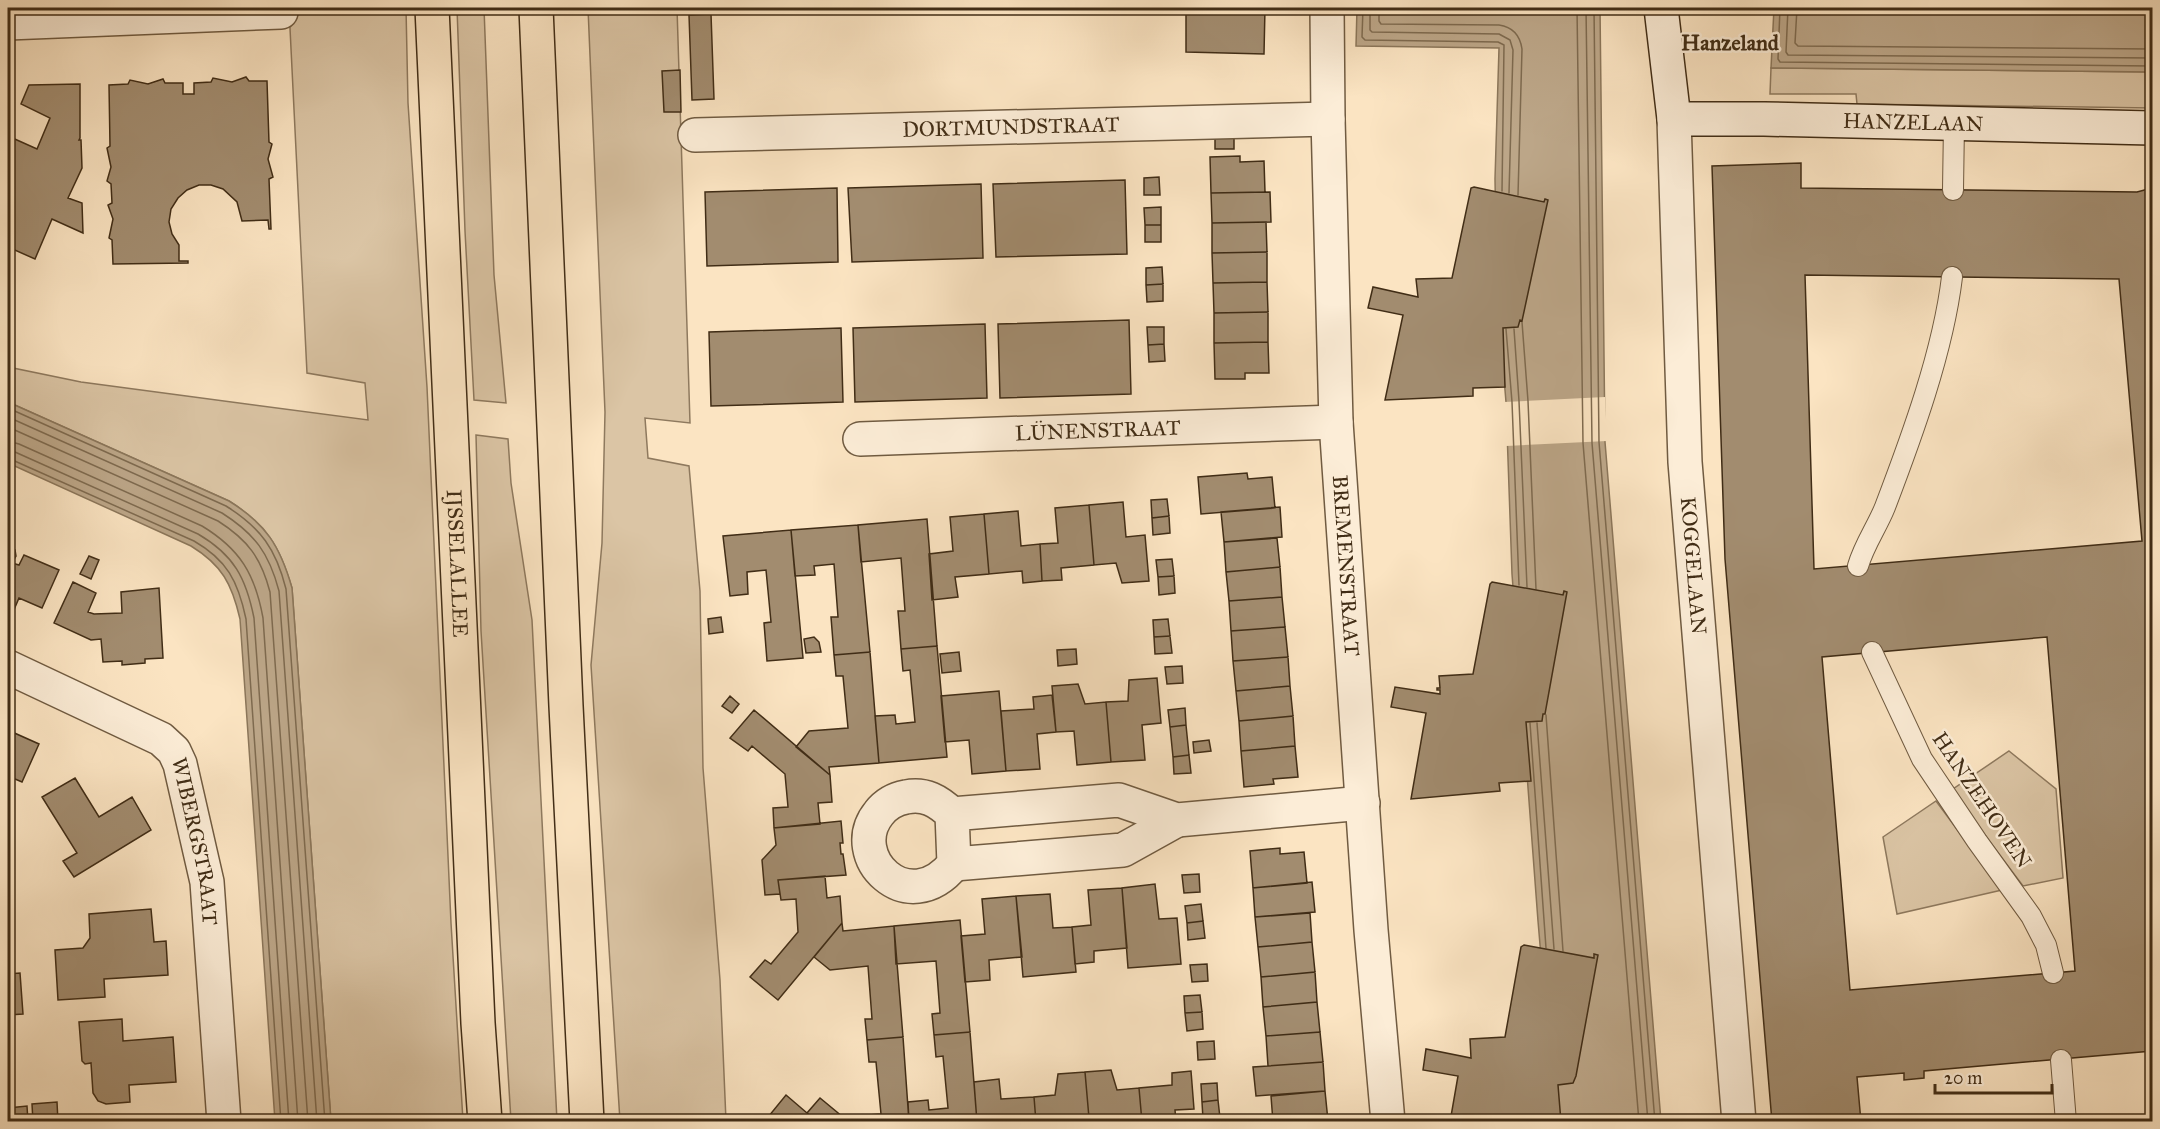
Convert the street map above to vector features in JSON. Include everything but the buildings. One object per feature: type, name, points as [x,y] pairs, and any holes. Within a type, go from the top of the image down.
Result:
[{"type":"main road","name":"IJSSELALLEE","points":[[432,8],[477,1011],[485,1122]]},
{"type":"main road","points":[[536,8],[566,706],[587,1122]]},
{"type":"street","name":"BREMENSTRAAT","points":[[1327,8],[1336,422],[1371,930],[1388,1122]]},
{"type":"street","name":"KOGGELAAN","points":[[1660,8],[1674,119],[1685,462],[1739,1122]]},
{"type":"street","points":[[8,23],[281,12]]},
{"type":"street","name":"DORTMUNDSTRAAT","points":[[695,135],[1328,119]]},
{"type":"street","name":"HANZELAAN","points":[[1674,119],[2152,128]]},
{"type":"street","name":"LÜNENSTRAAT","points":[[860,439],[1336,422]]},
{"type":"street","name":"WIBERGSTRAAT","points":[[8,667],[161,739],[174,751],[180,764],[207,882],[224,1122]]},
{"type":"street","points":[[914,795],[928,797],[941,804],[952,814],[954,864],[945,876],[919,887],[904,886],[891,880],[879,870],[869,844],[871,829],[877,816],[886,805],[899,798],[914,795]]},
{"type":"street","points":[[952,814],[1119,800],[1177,820]]},
{"type":"street","points":[[954,864],[1123,850],[1177,820],[1363,803]]},
{"type":"lane","points":[[1953,190],[1954,123]]},
{"type":"lane","points":[[1858,566],[1883,511],[1912,429],[1942,335],[1952,277]]},
{"type":"lane","name":"HANZEHOVEN","points":[[1872,652],[1922,759],[2031,916],[2046,945],[2053,973]]},
{"type":"lane","points":[[2061,1060],[2067,1122]]},
{"type":"shaded area","points":[[289,8],[406,8],[408,103],[427,387],[451,923],[463,1121],[331,1121],[292,588],[277,548],[253,518],[229,501],[8,402],[8,367],[81,382],[368,420],[365,383],[307,373]]},
{"type":"shaded area","points":[[457,8],[484,8],[494,275],[506,403],[474,400]]},
{"type":"shaded area","points":[[588,8],[677,8],[690,423],[645,418],[648,458],[689,466],[700,591],[703,768],[720,980],[726,1121],[620,1121],[591,665],[602,543],[605,412]]},
{"type":"shaded area","points":[[1771,68],[2152,72],[2152,108],[1857,104],[1856,94],[1770,94]]},
{"type":"shaded area","points":[[476,435],[508,439],[511,483],[532,620],[557,1121],[511,1121],[481,631]]},
{"type":"shaded area","points":[[2009,751],[2056,789],[2063,878],[2023,886],[1953,789]]},
{"type":"shaded area","points":[[1936,801],[2002,890],[1897,914],[1883,837]]},
{"type":"water","points":[[1357,8],[1600,8],[1605,442],[1661,1121],[1555,1121],[1512,574],[1506,402],[1497,295],[1495,179],[1499,48],[1356,46]]},
{"type":"water","points":[[1774,8],[2152,8],[2152,72],[1771,68]]},
{"type":"water","points":[[8,402],[229,501],[253,518],[277,548],[292,588],[331,1121],[275,1121],[240,619],[229,586],[211,560],[191,546],[8,463]]},
{"type":"pier","points":[[1605,397],[1607,441],[1506,446],[1504,402]]},
{"type":"district","name":"Hanzeland","points":[[1730,42]]}]
